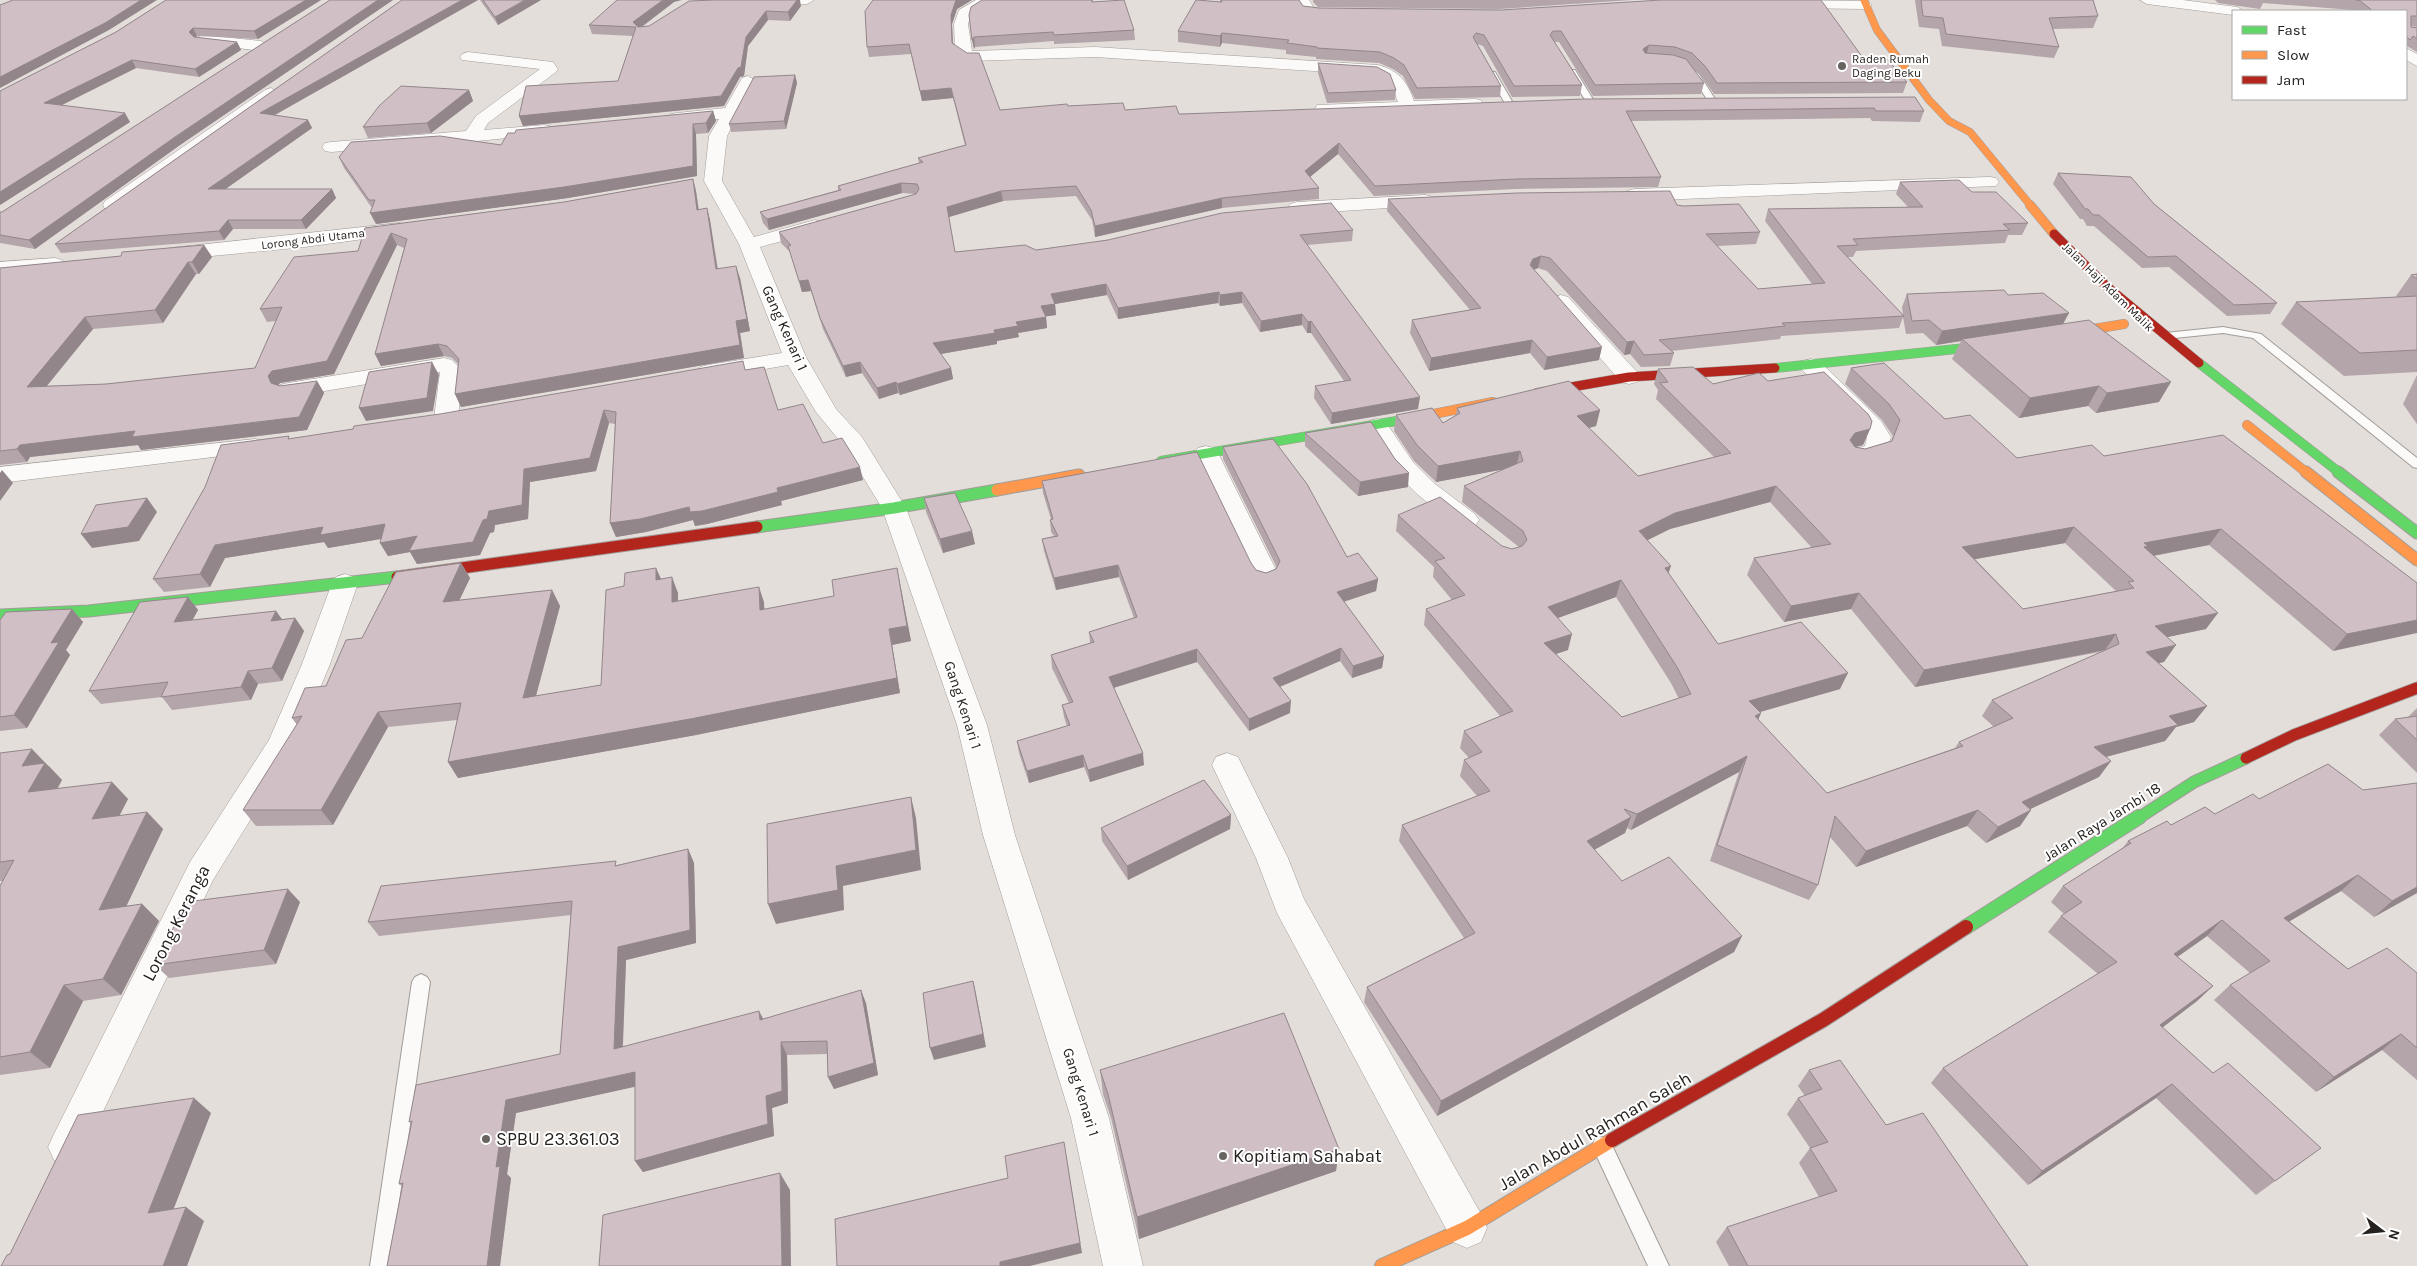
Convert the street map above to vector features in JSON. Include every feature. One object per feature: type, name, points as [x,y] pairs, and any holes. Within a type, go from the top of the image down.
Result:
[{"type":"main road","points":[[1864,3],[1877,30],[1929,100],[1949,121],[1970,132],[2009,182],[2067,249],[2165,336],[2417,533]]},
{"type":"main road","points":[[1949,121],[1948,131],[1954,139]]},
{"type":"main road","points":[[1978,168],[1993,186]]},
{"type":"main road","points":[[2054,336],[2124,324]]},
{"type":"main road","points":[[1522,396],[1629,377],[1811,366],[2008,343]]},
{"type":"main road","points":[[1148,464],[1377,426],[1503,400]]},
{"type":"main road","points":[[2236,416],[2417,560]]},
{"type":"main road","points":[[0,615],[89,610],[416,575],[894,508],[1089,474]]},
{"type":"main road","name":"Jalan Raya Jambi 18","points":[[1823,1020],[2068,860],[2194,782],[2294,735],[2417,688]]},
{"type":"main road","name":"Jalan Abdul Rahman Saleh","points":[[1382,1266],[1467,1228],[1602,1146],[1823,1020]]},
{"type":"street","points":[[749,2],[807,0]]},
{"type":"street","points":[[987,0],[964,13],[961,24],[963,52],[970,56],[1042,52],[1095,52],[1378,70],[1389,72],[1396,77],[1407,105]]},
{"type":"street","points":[[1302,0],[1309,12],[1355,14]]},
{"type":"street","points":[[2147,0],[2215,5],[2233,10]]},
{"type":"street","points":[[1775,3],[1864,3]]},
{"type":"street","points":[[236,61],[277,35]]},
{"type":"street","points":[[203,40],[261,46]]},
{"type":"street","points":[[468,57],[547,65],[550,69],[482,120],[470,138]]},
{"type":"street","points":[[656,120],[730,114],[748,81]]},
{"type":"street","points":[[94,217],[284,84]]},
{"type":"street","points":[[1693,99],[1731,99]]},
{"type":"street","points":[[1910,100],[1929,100]]},
{"type":"street","points":[[1572,102],[1609,101]]},
{"type":"street","points":[[1311,110],[1407,105],[1527,103]]},
{"type":"street","name":"Gang Kenari 1","points":[[730,114],[718,136],[703,183],[749,244],[795,357],[827,412],[854,442],[894,508],[972,725],[1000,835],[1090,1118],[1123,1266]]},
{"type":"street","points":[[331,147],[470,138],[563,128]]},
{"type":"street","points":[[1612,196],[1993,186]]},
{"type":"street","points":[[1275,210],[1447,200]]},
{"type":"street","points":[[749,244],[834,220]]},
{"type":"street","name":"Lorong Abdi Utama","points":[[153,255],[306,241],[422,226]]},
{"type":"street","points":[[27,266],[56,245]]},
{"type":"street","points":[[0,268],[76,262]]},
{"type":"street","points":[[1545,283],[1629,377]]},
{"type":"street","points":[[689,376],[795,357]]},
{"type":"street","points":[[288,390],[444,365],[452,370],[436,419],[472,413]]},
{"type":"street","points":[[1811,366],[1873,426],[1879,437],[1876,450],[1857,456]]},
{"type":"street","points":[[1377,426],[1404,467],[1421,484],[1487,537]]},
{"type":"street","points":[[0,475],[281,442]]},
{"type":"street","points":[[1206,453],[1265,574]]},
{"type":"street","name":"Lorong Keranga","points":[[53,1176],[156,961],[201,872],[282,744],[316,664],[345,582]]},
{"type":"street","points":[[1227,765],[1272,858],[1289,903],[1467,1228]]},
{"type":"lane","points":[[1565,61],[1590,101]]},
{"type":"lane","points":[[1486,63],[1509,103]]},
{"type":"lane","points":[[1680,63],[1689,67],[1711,99]]},
{"type":"lane","points":[[2165,336],[2225,329],[2244,331],[2257,336],[2417,464]]},
{"type":"lane","points":[[380,1266],[421,982]]},
{"type":"lane","points":[[1602,1146],[1659,1266]]},
{"type":"building","points":[[13,0],[141,0],[105,23],[0,77],[0,5]]},
{"type":"building","points":[[166,0],[306,0],[254,31],[193,28],[189,32],[194,37],[237,42],[195,69],[132,60],[44,103],[125,113],[0,192],[0,91],[116,32]]},
{"type":"building","points":[[330,0],[378,0],[175,137],[29,240],[0,235],[0,212]]},
{"type":"building","points":[[402,0],[462,0],[260,113],[308,120],[208,189],[332,189],[301,220],[228,220],[219,231],[55,244]]},
{"type":"building","points":[[483,0],[525,0],[495,17]]},
{"type":"building","points":[[617,0],[663,0],[633,22],[638,27],[649,26],[689,1],[797,0],[788,12],[766,11],[746,37],[741,67],[738,68],[721,96],[519,116],[526,86],[618,81],[636,27],[589,25]]},
{"type":"building","points":[[873,0],[956,0],[951,15],[952,43],[967,53],[979,53],[1000,110],[1067,104],[1068,106],[1123,103],[1125,110],[1176,106],[1179,114],[1182,114],[1584,99],[1915,97],[1924,111],[1876,111],[1874,108],[1626,111],[1661,177],[1517,179],[1375,186],[1339,143],[1305,171],[1319,188],[1222,198],[1095,226],[1091,210],[1076,186],[1001,191],[947,207],[955,252],[1025,245],[1036,250],[1108,240],[1222,213],[1331,203],[1353,230],[1300,235],[1420,397],[1332,413],[1315,386],[1351,380],[1311,321],[1308,322],[1302,314],[1261,321],[1242,292],[1220,295],[1219,292],[1118,308],[1106,284],[1051,294],[1055,304],[1041,306],[1046,317],[1016,322],[1018,326],[994,330],[995,333],[933,343],[951,368],[877,388],[860,362],[843,366],[820,318],[808,280],[799,281],[788,246],[791,245],[779,232],[916,194],[919,189],[917,184],[901,183],[767,219],[760,212],[841,190],[838,186],[923,162],[918,158],[966,145],[951,88],[920,91],[909,44],[867,47],[865,11]]},
{"type":"building","points":[[982,0],[1092,0],[1092,2],[1124,0],[1134,30],[1054,35],[1053,32],[974,37],[972,40],[969,15],[971,7]]},
{"type":"building","points":[[1196,0],[1222,2],[1221,0],[1299,0],[1303,6],[1319,8],[1501,10],[1661,0],[1821,0],[1863,58],[1886,58],[1907,82],[1717,83],[1705,66],[1692,53],[1675,47],[1649,45],[1643,49],[1645,53],[1673,55],[1686,59],[1704,83],[1595,85],[1561,31],[1553,31],[1550,35],[1582,85],[1514,86],[1484,35],[1476,33],[1473,37],[1501,86],[1417,88],[1404,65],[1380,52],[1317,48],[1287,43],[1289,40],[1222,33],[1220,36],[1178,31]]},
{"type":"building","points":[[1921,0],[2093,0],[2098,16],[2049,18],[2059,47],[1946,34],[1943,18],[1923,16]]},
{"type":"building","points":[[2359,0],[2417,0],[2417,16],[2411,16],[2411,27],[2417,28],[2417,39],[2413,36],[2410,40],[2407,37],[2407,10],[2372,10]]},
{"type":"building","points":[[1318,63],[1377,67],[1390,74],[1396,90],[1328,93]]},
{"type":"building","points":[[795,75],[784,121],[729,124],[754,77]]},
{"type":"building","points":[[401,86],[469,90],[427,123],[363,127],[379,106]]},
{"type":"building","points":[[713,111],[706,123],[693,124],[693,166],[564,187],[370,213],[375,200],[369,200],[339,157],[351,142],[440,136],[501,145],[508,133],[515,133],[516,130]]},
{"type":"building","points":[[2058,173],[2131,177],[2154,204],[2277,303],[2234,305],[2176,256],[2148,257],[2099,215],[2093,215],[2088,209],[2085,209]]},
{"type":"building","points":[[693,179],[697,210],[707,208],[716,269],[736,266],[747,319],[736,321],[740,345],[455,394],[459,359],[447,346],[438,344],[375,354],[407,239],[391,233],[327,361],[272,371],[268,376],[271,383],[280,386],[317,381],[299,417],[132,437],[135,431],[20,445],[17,449],[0,451],[0,268],[121,256],[122,252],[204,245],[192,262],[188,262],[155,310],[85,317],[27,387],[106,384],[255,368],[282,307],[260,309],[294,257],[358,251],[365,228],[564,202]]},
{"type":"building","points":[[1959,180],[1972,192],[1996,192],[2028,223],[2003,224],[2010,230],[1853,239],[1858,245],[1837,246],[1904,316],[1782,323],[1785,326],[1659,340],[1674,353],[1644,355],[1634,341],[1627,342],[1550,258],[1541,256],[1533,259],[1530,265],[1602,347],[1547,357],[1532,340],[1431,358],[1412,320],[1481,308],[1388,199],[1517,193],[1670,191],[1677,205],[1739,204],[1760,232],[1706,234],[1758,289],[1825,283],[1768,209],[1923,207],[1900,182]]},
{"type":"building","points":[[2004,290],[2008,295],[2043,293],[2069,313],[1942,331],[1929,320],[1912,321],[1907,294]]},
{"type":"building","points":[[2417,296],[2417,350],[2360,353],[2296,302]]},
{"type":"building","points":[[2089,320],[2171,382],[2107,393],[2099,386],[2030,398],[1962,339]]},
{"type":"building","points":[[743,361],[745,370],[764,367],[778,410],[803,404],[823,443],[842,438],[860,467],[777,488],[778,492],[702,511],[690,512],[689,507],[640,519],[610,523],[616,412],[604,410],[590,458],[524,469],[522,505],[489,511],[487,519],[483,520],[473,542],[409,551],[417,536],[380,543],[385,524],[320,535],[323,527],[215,545],[200,574],[153,579],[205,487],[221,445],[289,436],[288,439],[353,429],[354,426],[440,414]]},
{"type":"building","points":[[432,362],[427,398],[359,408],[369,372]]},
{"type":"building","points":[[1884,363],[1945,419],[1970,415],[2017,458],[2092,445],[2104,456],[2223,435],[2417,583],[2417,620],[2347,634],[2221,529],[2144,543],[2148,546],[2144,547],[2218,613],[2155,626],[2176,645],[2146,652],[2207,706],[2169,716],[2178,725],[2094,747],[2111,761],[2022,802],[2031,810],[1998,827],[1978,810],[1866,851],[1835,816],[1818,885],[1717,845],[1747,756],[1637,814],[1624,809],[1631,817],[1587,841],[1622,881],[1669,857],[1742,936],[1441,1101],[1367,987],[1475,933],[1402,825],[1490,791],[1464,760],[1482,752],[1464,731],[1513,711],[1426,609],[1465,595],[1435,561],[1445,558],[1398,515],[1440,497],[1502,546],[1512,549],[1522,546],[1527,540],[1523,531],[1464,486],[1523,461],[1520,451],[1438,466],[1417,445],[1396,415],[1432,408],[1443,423],[1460,413],[1457,408],[1569,381],[1600,410],[1577,416],[1638,476],[1731,453],[1660,383],[1668,382],[1658,369],[1693,367],[1713,384],[1759,373],[1768,381],[1824,372],[1868,414],[1872,421],[1870,429],[1855,433],[1850,440],[1855,447],[1865,449],[1892,441],[1900,420],[1889,404],[1851,368]],"holes":[[[1776,486],[1831,544],[1754,558],[1791,606],[1859,593],[1924,670],[2116,634],[2119,644],[1992,700],[2013,718],[1959,742],[1963,746],[1827,793],[1755,716],[1761,713],[1749,701],[1848,673],[1801,622],[1718,644],[1665,568],[1671,566],[1639,531],[1675,513]],[[2074,527],[2134,581],[2128,582],[2134,588],[2023,609],[1962,547]],[[1621,580],[1677,667],[1691,694],[1622,717],[1544,643],[1572,634],[1548,607]]]},
{"type":"building","points":[[1371,422],[1395,459],[1409,473],[1360,482],[1305,433]]},
{"type":"building","points":[[1273,439],[1307,484],[1347,557],[1358,553],[1378,579],[1337,592],[1384,656],[1353,666],[1341,648],[1273,678],[1291,701],[1249,719],[1197,649],[1109,677],[1143,753],[1088,770],[1083,755],[1027,771],[1017,741],[1070,725],[1062,705],[1073,702],[1051,655],[1094,642],[1089,632],[1137,617],[1118,565],[1054,578],[1042,539],[1058,536],[1050,520],[1053,519],[1042,481],[1197,452],[1251,563],[1256,570],[1266,573],[1276,569],[1280,561],[1223,447]]},
{"type":"building","points":[[955,493],[972,531],[940,539],[924,498]]},
{"type":"building","points":[[147,498],[128,527],[81,534],[96,505]]},
{"type":"building","points":[[461,563],[443,602],[552,590],[523,698],[601,685],[606,590],[624,586],[625,573],[656,568],[656,580],[672,577],[672,602],[759,587],[760,610],[834,596],[832,580],[897,568],[907,626],[889,629],[897,678],[690,719],[448,762],[461,703],[378,712],[321,810],[243,810],[302,716],[292,718],[305,688],[326,686],[346,640],[362,638],[396,572]]},
{"type":"building","points":[[188,597],[174,622],[276,611],[271,621],[295,618],[272,668],[248,671],[241,687],[161,697],[168,682],[89,691],[140,602]]},
{"type":"building","points":[[72,609],[51,643],[59,642],[14,715],[0,717],[0,620],[6,612]]},
{"type":"building","points":[[2417,716],[2417,740],[2395,719]]},
{"type":"building","points":[[32,749],[22,766],[45,763],[28,792],[112,782],[92,819],[147,812],[99,910],[142,904],[103,979],[64,985],[30,1052],[0,1057],[0,886],[14,860],[0,862],[0,753]]},
{"type":"building","points":[[2328,764],[2363,790],[2417,783],[2417,887],[2392,901],[2358,875],[2284,918],[2348,969],[2387,948],[2417,973],[2417,1048],[2401,1034],[2334,1077],[2230,985],[2270,961],[2222,920],[2174,954],[2213,986],[2160,1025],[2213,1073],[2228,1063],[2321,1148],[2275,1181],[2172,1084],[2042,1171],[1943,1068],[2117,962],[2061,916],[2082,902],[2063,886],[2131,843],[2128,841],[2167,821],[2171,825],[2205,807],[2215,814],[2253,794],[2259,799]]},
{"type":"building","points":[[1204,780],[1231,815],[1127,866],[1101,828]]},
{"type":"building","points":[[911,797],[916,850],[836,866],[838,890],[768,904],[767,824]]},
{"type":"building","points":[[688,849],[690,930],[618,947],[614,1049],[759,1011],[760,1020],[861,990],[874,1063],[828,1077],[827,1041],[781,1042],[782,1091],[766,1096],[768,1124],[635,1161],[635,1072],[506,1100],[496,1167],[500,1166],[487,1266],[387,1266],[403,1183],[399,1184],[412,1121],[409,1122],[416,1085],[560,1054],[572,901],[368,922],[381,886],[616,861],[615,866]]},
{"type":"building","points":[[288,889],[264,950],[155,965],[186,902]]},
{"type":"building","points":[[973,981],[983,1034],[930,1048],[923,993]]},
{"type":"building","points":[[1284,1013],[1339,1149],[1137,1217],[1108,1094],[1100,1070]]},
{"type":"building","points":[[1840,1060],[1886,1125],[1923,1113],[2028,1266],[1748,1266],[1727,1227],[1837,1191],[1810,1148],[1828,1142],[1798,1098],[1822,1089],[1809,1070]]},
{"type":"building","points":[[194,1098],[148,1213],[186,1207],[163,1266],[1,1266],[7,1255],[10,1254],[78,1115]]},
{"type":"building","points":[[1064,1142],[1080,1243],[1000,1262],[1000,1266],[837,1266],[835,1219],[1008,1178],[1005,1156]]},
{"type":"building","points":[[780,1173],[782,1266],[599,1266],[603,1215]]},
{"type":"traffic: fast","points":[[1775,368],[1994,345]]},
{"type":"traffic: fast","points":[[2199,363],[2417,533]]},
{"type":"traffic: fast","points":[[1161,461],[1414,418]]},
{"type":"traffic: fast","points":[[757,527],[894,508],[997,490]]},
{"type":"traffic: fast","points":[[0,615],[89,611],[397,577]]},
{"type":"traffic: fast","points":[[1966,927],[2194,782],[2246,758]]},
{"type":"traffic: slow","points":[[1864,0],[1877,30],[1929,100],[1949,121],[1970,132],[2054,234]]},
{"type":"traffic: slow","points":[[2063,334],[2124,324]]},
{"type":"traffic: slow","points":[[1414,418],[1493,402]]},
{"type":"traffic: slow","points":[[2247,425],[2417,560]]},
{"type":"traffic: slow","points":[[997,490],[1079,475]]},
{"type":"traffic: slow","points":[[1382,1266],[1467,1228],[1612,1140]]},
{"type":"traffic: jam","points":[[2054,234],[2087,269],[2199,363]]},
{"type":"traffic: jam","points":[[1537,393],[1629,377],[1775,368]]},
{"type":"traffic: jam","points":[[397,577],[757,527]]},
{"type":"traffic: jam","points":[[2246,758],[2294,735],[2417,688]]},
{"type":"traffic: jam","points":[[1612,1140],[1823,1020],[1966,927]]},
{"type":"place","name":"Raden Rumah Daging Beku","points":[[1842,66]]},
{"type":"place","name":"SPBU 23.361.03","points":[[486,1139]]},
{"type":"place","name":"Kopitiam Sahabat","points":[[1223,1156]]}]
